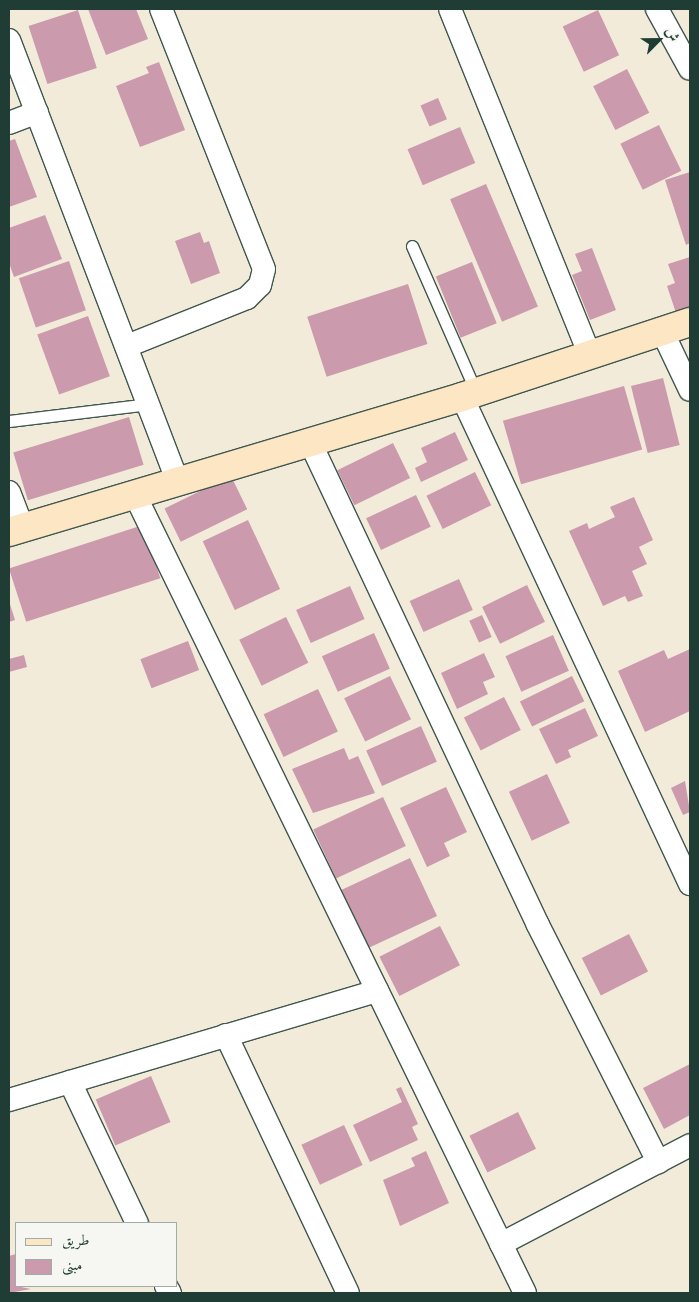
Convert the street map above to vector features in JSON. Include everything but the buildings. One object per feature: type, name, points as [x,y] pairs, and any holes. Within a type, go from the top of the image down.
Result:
[{"type":"street","points":[[127,346],[247,298],[260,285],[264,269],[261,251],[161,9]]},
{"type":"street","points":[[450,9],[590,355]]},
{"type":"street","points":[[657,9],[690,69]]},
{"type":"street","points":[[9,40],[177,479]]},
{"type":"street","points":[[9,123],[37,112]]},
{"type":"street","points":[[9,492],[16,530],[177,479],[469,395],[690,322]]},
{"type":"street","points":[[662,331],[690,390]]},
{"type":"street","points":[[469,395],[690,884]]},
{"type":"street","points":[[310,442],[538,925],[658,1162]]},
{"type":"street","points":[[134,493],[525,1293]]},
{"type":"street","points":[[9,1100],[377,990]]},
{"type":"street","points":[[226,1035],[348,1293]]},
{"type":"street","points":[[70,1082],[137,1222]]},
{"type":"street","points":[[501,1244],[690,1144]]},
{"type":"lane","points":[[412,246],[469,395]]},
{"type":"lane","points":[[9,421],[149,404]]}]
